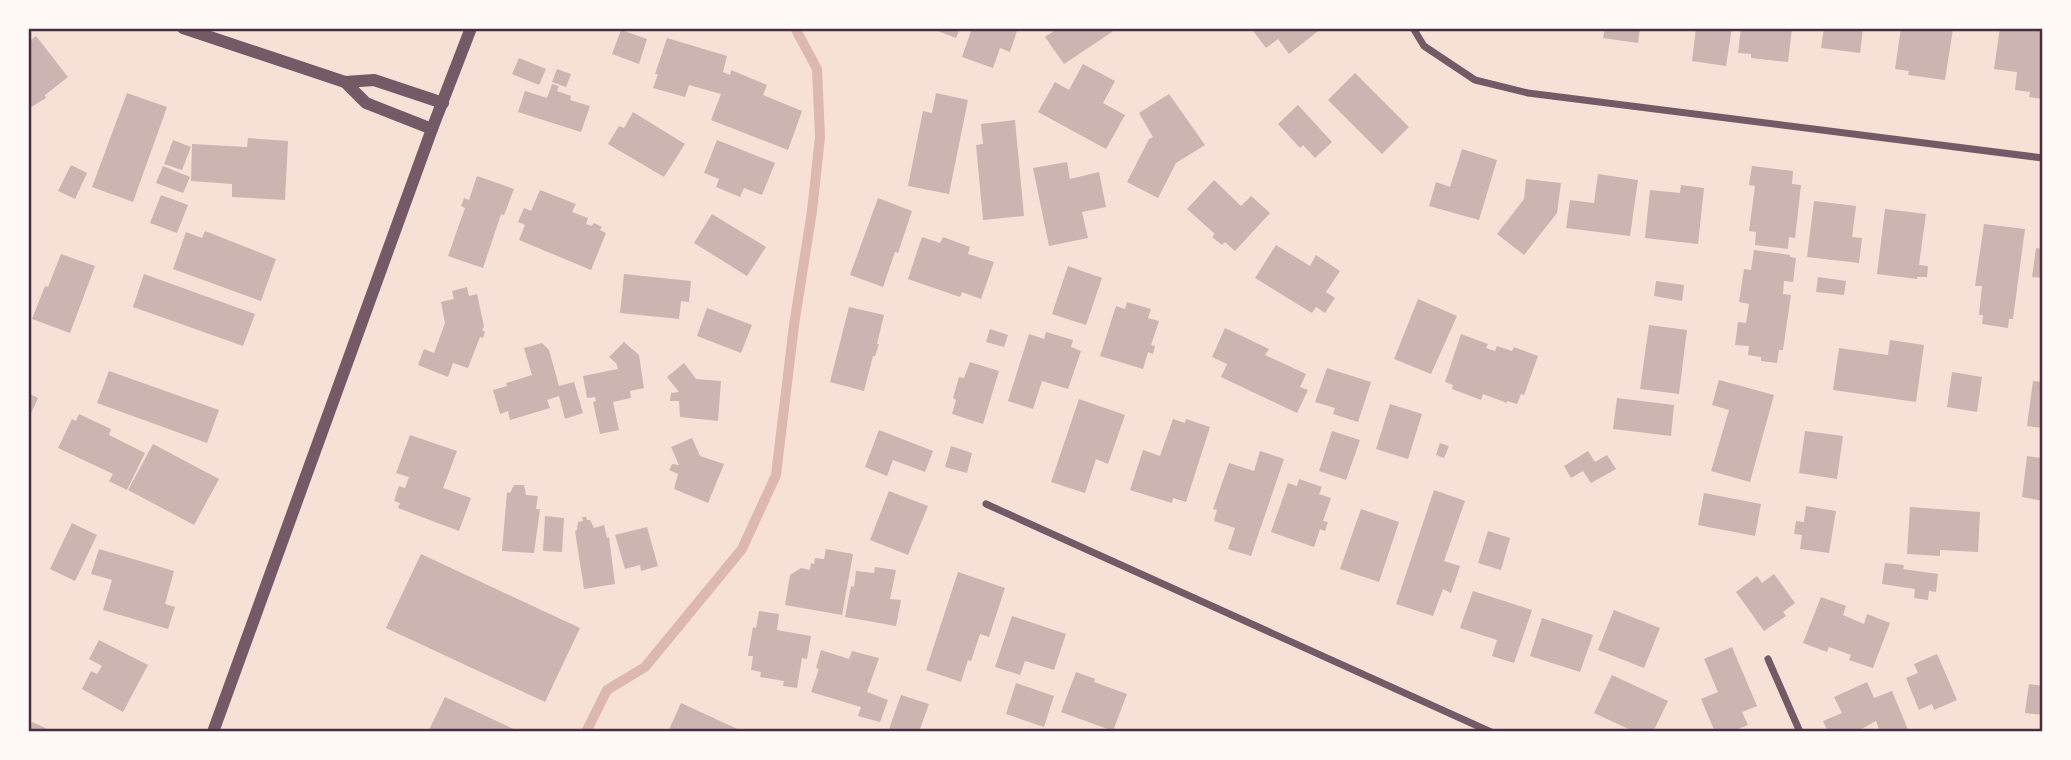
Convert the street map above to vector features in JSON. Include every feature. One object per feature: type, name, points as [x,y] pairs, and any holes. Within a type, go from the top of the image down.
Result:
[{"type":"street","points":[[183,28],[345,82],[374,80],[443,103]]},
{"type":"street","points":[[213,732],[471,28]]},
{"type":"street","points":[[1413,28],[1424,46],[1475,80],[1528,93],[2043,158]]},
{"type":"street","points":[[345,82],[366,103],[432,129]]},
{"type":"street","points":[[986,504],[1491,732]]},
{"type":"street","points":[[1768,659],[1800,732]]},
{"type":"building","points":[[930,28],[960,28],[956,38]]},
{"type":"building","points":[[972,28],[1018,28],[1010,52],[1000,48],[993,68],[962,57]]},
{"type":"building","points":[[1059,28],[1118,28],[1064,64],[1045,37]]},
{"type":"building","points":[[1251,28],[1322,28],[1289,54],[1278,39],[1266,48]]},
{"type":"building","points":[[1605,28],[1640,28],[1638,43],[1603,38]]},
{"type":"building","points":[[1696,28],[1732,28],[1726,66],[1692,61]]},
{"type":"building","points":[[1741,28],[1792,28],[1788,62],[1751,58],[1751,54],[1738,53]]},
{"type":"building","points":[[1824,28],[1863,28],[1860,53],[1821,48]]},
{"type":"building","points":[[1901,28],[1953,29],[1945,80],[1908,75],[1909,71],[1895,69]]},
{"type":"building","points":[[2000,28],[2043,28],[2043,99],[2029,97],[2030,92],[2015,90],[2017,72],[1994,69]]},
{"type":"building","points":[[621,30],[647,39],[639,64],[612,54]]},
{"type":"building","points":[[36,36],[68,77],[45,95],[46,98],[28,109],[28,42]]},
{"type":"building","points":[[667,38],[727,56],[723,72],[730,75],[731,70],[767,85],[763,95],[802,111],[788,150],[711,120],[721,94],[689,85],[685,97],[653,88]]},
{"type":"building","points":[[519,58],[546,69],[539,85],[512,74]]},
{"type":"building","points":[[1083,64],[1115,81],[1103,103],[1125,115],[1106,149],[1038,112],[1055,82],[1069,90]]},
{"type":"building","points":[[557,69],[571,74],[566,87],[552,82]]},
{"type":"building","points":[[1355,73],[1409,127],[1382,154],[1328,100]]},
{"type":"building","points":[[552,84],[559,86],[557,91],[571,96],[570,100],[590,106],[581,132],[518,112],[525,91],[547,98]]},
{"type":"building","points":[[127,93],[167,107],[133,202],[92,187]]},
{"type":"building","points":[[936,93],[968,100],[949,194],[908,186],[923,111],[932,113]]},
{"type":"building","points":[[1169,94],[1205,145],[1176,163],[1158,198],[1127,182],[1149,139],[1153,137],[1139,113]]},
{"type":"building","points":[[1298,105],[1332,142],[1315,158],[1303,145],[1300,148],[1278,124]]},
{"type":"building","points":[[633,112],[685,144],[664,177],[608,144],[619,126],[624,128]]},
{"type":"building","points":[[1015,120],[1024,216],[983,220],[976,145],[983,144],[981,124]]},
{"type":"building","points":[[248,138],[288,141],[285,200],[232,197],[232,184],[191,181],[192,144],[247,147]]},
{"type":"building","points":[[173,140],[191,147],[182,170],[164,164]]},
{"type":"building","points":[[717,140],[775,163],[762,195],[744,188],[740,197],[716,187],[719,179],[704,173]]},
{"type":"building","points":[[1462,149],[1497,160],[1479,220],[1429,206],[1436,182],[1450,187]]},
{"type":"building","points":[[1067,162],[1070,179],[1099,172],[1106,207],[1082,212],[1088,238],[1049,246],[1033,168]]},
{"type":"building","points":[[71,165],[87,173],[75,199],[58,191]]},
{"type":"building","points":[[163,166],[190,177],[183,193],[156,183]]},
{"type":"building","points":[[1752,166],[1793,171],[1792,184],[1801,185],[1795,238],[1789,237],[1788,249],[1755,245],[1756,232],[1749,231],[1755,186],[1749,185]]},
{"type":"building","points":[[1598,174],[1638,180],[1630,236],[1566,228],[1570,200],[1594,203]]},
{"type":"building","points":[[477,176],[514,189],[504,215],[501,214],[483,268],[448,256],[465,208],[461,206],[464,198],[469,200]]},
{"type":"building","points":[[1526,179],[1561,183],[1557,213],[1524,255],[1497,234],[1524,199]]},
{"type":"building","points":[[1214,180],[1241,206],[1251,196],[1270,213],[1235,251],[1225,242],[1222,245],[1212,237],[1215,234],[1187,209]]},
{"type":"building","points":[[1681,185],[1704,188],[1698,244],[1645,238],[1650,190],[1680,193]]},
{"type":"building","points":[[540,190],[576,204],[572,212],[588,218],[586,224],[592,226],[594,223],[606,233],[591,270],[519,240],[525,225],[518,222],[524,208],[531,211]]},
{"type":"building","points":[[161,195],[188,205],[177,233],[150,223]]},
{"type":"building","points":[[878,198],[912,211],[883,287],[850,275]]},
{"type":"building","points":[[1814,201],[1856,206],[1852,237],[1862,238],[1859,263],[1807,257]]},
{"type":"building","points":[[1885,209],[1926,214],[1919,265],[1928,266],[1927,277],[1917,279],[1877,274]]},
{"type":"building","points":[[712,214],[766,247],[747,276],[694,243]]},
{"type":"building","points":[[1984,224],[2025,229],[2013,319],[2009,319],[2008,328],[1982,324],[1983,315],[1979,315],[1982,286],[1975,286]]},
{"type":"building","points":[[205,231],[276,259],[261,301],[173,269],[186,232],[202,238]]},
{"type":"building","points":[[922,237],[940,243],[943,237],[970,247],[968,254],[994,262],[981,299],[962,292],[960,297],[908,279]]},
{"type":"building","points":[[1276,245],[1310,266],[1316,255],[1340,271],[1326,292],[1335,298],[1325,313],[1316,307],[1312,313],[1255,278]]},
{"type":"building","points":[[2036,248],[2043,249],[2043,278],[2032,277]]},
{"type":"building","points":[[1754,250],[1796,258],[1793,282],[1784,281],[1783,294],[1791,295],[1783,350],[1779,350],[1777,363],[1761,361],[1761,357],[1748,355],[1749,346],[1735,345],[1738,322],[1746,323],[1749,304],[1739,302],[1744,269],[1751,270]]},
{"type":"building","points":[[61,254],[95,266],[70,333],[32,319]]},
{"type":"building","points":[[1068,266],[1102,278],[1086,325],[1052,314]]},
{"type":"building","points":[[144,274],[255,314],[243,346],[133,307]]},
{"type":"building","points":[[624,274],[691,281],[689,302],[681,301],[679,319],[620,313]]},
{"type":"building","points":[[1818,277],[1846,281],[1844,295],[1816,292]]},
{"type":"building","points":[[1656,281],[1684,285],[1682,301],[1654,296]]},
{"type":"building","points":[[467,287],[469,296],[477,294],[484,326],[482,330],[485,332],[483,338],[480,337],[468,368],[453,363],[448,377],[418,365],[424,349],[434,353],[445,323],[441,302],[454,299],[452,291]]},
{"type":"building","points":[[1418,299],[1457,316],[1431,374],[1394,359]]},
{"type":"building","points":[[1127,302],[1151,309],[1148,318],[1159,321],[1151,345],[1155,346],[1153,354],[1148,352],[1143,369],[1100,356],[1116,306],[1125,309]]},
{"type":"building","points":[[849,307],[884,315],[879,344],[864,391],[830,382]]},
{"type":"building","points":[[707,308],[752,325],[741,353],[697,336]]},
{"type":"building","points":[[1649,325],[1687,330],[1679,394],[1640,389]]},
{"type":"building","points":[[1225,328],[1269,349],[1265,355],[1306,374],[1300,387],[1308,390],[1297,413],[1221,377],[1227,364],[1212,357]]},
{"type":"building","points":[[990,329],[1008,335],[1004,347],[986,342]]},
{"type":"building","points":[[1046,332],[1073,340],[1071,347],[1081,351],[1068,389],[1042,381],[1033,409],[1008,401],[1029,334],[1044,339]]},
{"type":"building","points":[[1461,334],[1488,344],[1486,348],[1495,351],[1497,346],[1512,351],[1514,347],[1538,356],[1524,395],[1521,394],[1517,404],[1483,394],[1481,400],[1452,389],[1453,385],[1445,382]]},
{"type":"building","points":[[1890,340],[1924,345],[1916,402],[1833,390],[1839,348],[1888,355]]},
{"type":"building","points":[[624,342],[639,355],[644,388],[630,391],[631,398],[613,402],[619,430],[600,434],[593,402],[596,401],[595,397],[587,398],[583,376],[618,369],[609,357]]},
{"type":"building","points":[[542,343],[549,350],[559,386],[574,382],[583,413],[565,419],[559,396],[547,400],[550,408],[510,420],[508,411],[500,414],[493,390],[532,375],[524,348]]},
{"type":"building","points":[[970,362],[999,371],[983,424],[952,414],[959,377],[964,378]]},
{"type":"building","points":[[684,363],[696,379],[721,381],[718,421],[680,417],[679,401],[670,401],[671,393],[679,392],[667,377]]},
{"type":"building","points":[[1327,368],[1371,382],[1358,422],[1333,414],[1335,408],[1315,402]]},
{"type":"building","points":[[109,371],[219,410],[207,443],[97,403]]},
{"type":"building","points":[[1952,372],[1982,377],[1977,412],[1947,407]]},
{"type":"building","points":[[1719,380],[1774,395],[1750,482],[1711,471],[1729,410],[1712,405]]},
{"type":"building","points":[[2033,381],[2043,382],[2043,428],[2027,426]]},
{"type":"building","points":[[28,393],[38,398],[28,420]]},
{"type":"building","points":[[1617,398],[1674,405],[1671,436],[1613,429]]},
{"type":"building","points":[[1079,399],[1125,415],[1108,464],[1096,459],[1085,493],[1051,482]]},
{"type":"building","points":[[1390,404],[1422,414],[1408,459],[1376,449]]},
{"type":"building","points":[[79,414],[111,429],[109,435],[145,453],[127,490],[109,481],[113,474],[58,448],[72,419],[76,421]]},
{"type":"building","points":[[1173,419],[1185,423],[1186,419],[1210,427],[1186,502],[1173,498],[1172,503],[1130,490],[1143,450],[1160,456]]},
{"type":"building","points":[[879,430],[933,451],[925,472],[893,460],[887,476],[865,467]]},
{"type":"building","points":[[1332,431],[1360,440],[1346,480],[1319,471]]},
{"type":"building","points":[[1805,431],[1843,436],[1837,479],[1799,473]]},
{"type":"building","points":[[410,435],[457,451],[443,488],[471,498],[459,531],[398,508],[400,503],[394,501],[399,486],[405,488],[409,477],[396,473]]},
{"type":"building","points":[[692,438],[700,456],[724,464],[708,503],[674,489],[678,474],[669,470],[672,464],[679,465],[671,447]]},
{"type":"building","points":[[1440,443],[1449,446],[1444,458],[1436,455]]},
{"type":"building","points":[[153,444],[219,479],[194,525],[128,490]]},
{"type":"building","points":[[951,446],[972,453],[967,473],[945,467]]},
{"type":"building","points":[[1260,451],[1284,459],[1251,556],[1228,549],[1235,528],[1214,521],[1217,510],[1213,509],[1229,463],[1254,471]]},
{"type":"building","points":[[1588,451],[1595,462],[1607,455],[1616,469],[1591,483],[1583,471],[1571,478],[1564,466]]},
{"type":"building","points":[[2027,456],[2043,458],[2043,501],[2022,497]]},
{"type":"building","points":[[1299,479],[1322,487],[1319,494],[1331,498],[1323,521],[1328,522],[1325,531],[1320,529],[1314,547],[1271,532],[1288,483],[1297,486]]},
{"type":"building","points":[[514,485],[524,485],[526,495],[538,496],[536,509],[540,509],[534,553],[502,551],[507,492],[510,493]]},
{"type":"building","points":[[1434,490],[1465,501],[1444,561],[1460,566],[1451,593],[1443,589],[1433,616],[1396,604]]},
{"type":"building","points":[[889,491],[928,506],[908,555],[870,540]]},
{"type":"building","points":[[1704,493],[1761,504],[1755,536],[1698,525]]},
{"type":"building","points":[[1806,506],[1836,511],[1829,553],[1800,549],[1802,535],[1794,534],[1796,521],[1804,522]]},
{"type":"building","points":[[1910,507],[1980,512],[1978,552],[1940,550],[1940,556],[1907,554]]},
{"type":"building","points":[[1361,509],[1399,522],[1379,582],[1340,569]]},
{"type":"building","points":[[545,516],[564,518],[562,552],[543,551]]},
{"type":"building","points":[[582,517],[590,520],[594,528],[604,525],[607,538],[609,537],[615,584],[584,589],[575,531],[578,522],[583,521]]},
{"type":"building","points":[[72,523],[97,535],[75,581],[50,569]]},
{"type":"building","points":[[647,527],[658,566],[641,571],[640,565],[625,569],[615,535]]},
{"type":"building","points":[[1488,531],[1510,538],[1501,570],[1478,563]]},
{"type":"building","points":[[99,549],[174,571],[165,604],[175,607],[168,629],[103,610],[112,580],[91,574]]},
{"type":"building","points":[[826,549],[853,554],[842,615],[785,605],[790,575],[801,568],[810,570],[815,558],[824,559]]},
{"type":"building","points":[[421,554],[580,628],[545,702],[386,628]]},
{"type":"building","points":[[1885,563],[1904,565],[1903,569],[1938,574],[1936,592],[1929,591],[1928,600],[1914,598],[1915,589],[1882,584]]},
{"type":"building","points":[[875,567],[896,570],[890,599],[901,600],[896,626],[845,617],[856,571],[874,573]]},
{"type":"building","points":[[958,572],[1005,588],[989,637],[980,634],[961,682],[926,670]]},
{"type":"building","points":[[1774,574],[1795,603],[1783,612],[1786,616],[1764,631],[1736,592],[1757,576],[1762,583]]},
{"type":"building","points":[[1473,591],[1532,610],[1514,663],[1492,656],[1497,640],[1460,628]]},
{"type":"building","points":[[1821,597],[1846,606],[1843,615],[1864,624],[1867,614],[1890,623],[1873,668],[1849,660],[1851,655],[1829,647],[1827,652],[1803,643]]},
{"type":"building","points":[[1614,610],[1660,628],[1644,668],[1598,650]]},
{"type":"building","points":[[759,611],[779,614],[777,630],[811,636],[807,659],[802,658],[797,688],[783,686],[784,681],[760,677],[761,672],[751,670],[753,656],[748,656]]},
{"type":"building","points":[[1012,616],[1066,634],[1054,670],[1025,661],[1020,675],[995,667]]},
{"type":"building","points":[[1542,618],[1593,635],[1580,672],[1530,656]]},
{"type":"building","points":[[99,640],[148,665],[123,712],[82,689],[91,671],[97,674],[102,666],[89,659]]},
{"type":"building","points":[[1732,647],[1757,706],[1742,712],[1748,725],[1731,732],[1715,732],[1701,699],[1718,692],[1704,659]]},
{"type":"building","points":[[821,650],[849,659],[852,651],[879,658],[867,692],[888,700],[880,722],[858,716],[861,707],[811,692],[819,669],[816,668]]},
{"type":"building","points":[[1937,654],[1957,700],[1934,710],[1932,704],[1919,710],[1906,678],[1918,673],[1914,664]]},
{"type":"building","points":[[1076,672],[1127,694],[1113,731],[1061,712]]},
{"type":"building","points":[[1612,675],[1668,701],[1653,732],[1635,732],[1594,713]]},
{"type":"building","points":[[1867,682],[1874,698],[1892,691],[1909,732],[1880,732],[1876,721],[1856,732],[1828,732],[1823,721],[1842,713],[1834,697]]},
{"type":"building","points":[[1016,683],[1054,696],[1044,727],[1006,714]]},
{"type":"building","points":[[2029,684],[2043,686],[2043,715],[2025,713]]},
{"type":"building","points":[[901,695],[929,704],[919,732],[888,732]]},
{"type":"building","points":[[445,697],[520,732],[428,732]]},
{"type":"building","points":[[681,703],[744,732],[668,732]]},
{"type":"building","points":[[32,722],[54,732],[28,732]]},
{"type":"waterway","points":[[586,732],[607,690],[645,667],[742,549],[776,475],[820,137],[817,69],[795,28]]}]
